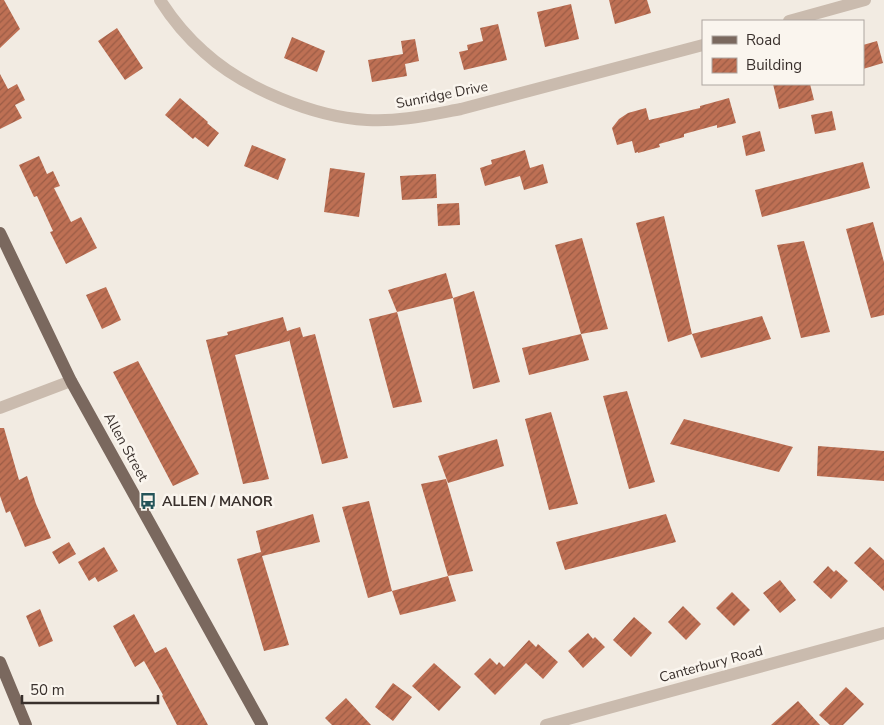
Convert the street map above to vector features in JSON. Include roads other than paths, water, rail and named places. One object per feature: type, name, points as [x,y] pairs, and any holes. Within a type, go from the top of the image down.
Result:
[{"type":"main road","name":"Allen Street","points":[[0,233],[71,381],[262,725]]},
{"type":"main road","points":[[0,662],[26,725]]},
{"type":"street","name":"Sunridge Drive","points":[[160,0],[192,42],[230,71],[260,88],[294,103],[332,115],[359,119],[400,120],[461,109],[702,45]]},
{"type":"street","points":[[793,20],[865,0]]},
{"type":"street","points":[[0,408],[71,381]]},
{"type":"street","name":"Canterbury Road","points":[[546,725],[884,634]]},
{"type":"place","name":"ALLEN / MANOR","points":[[148,501]]}]
